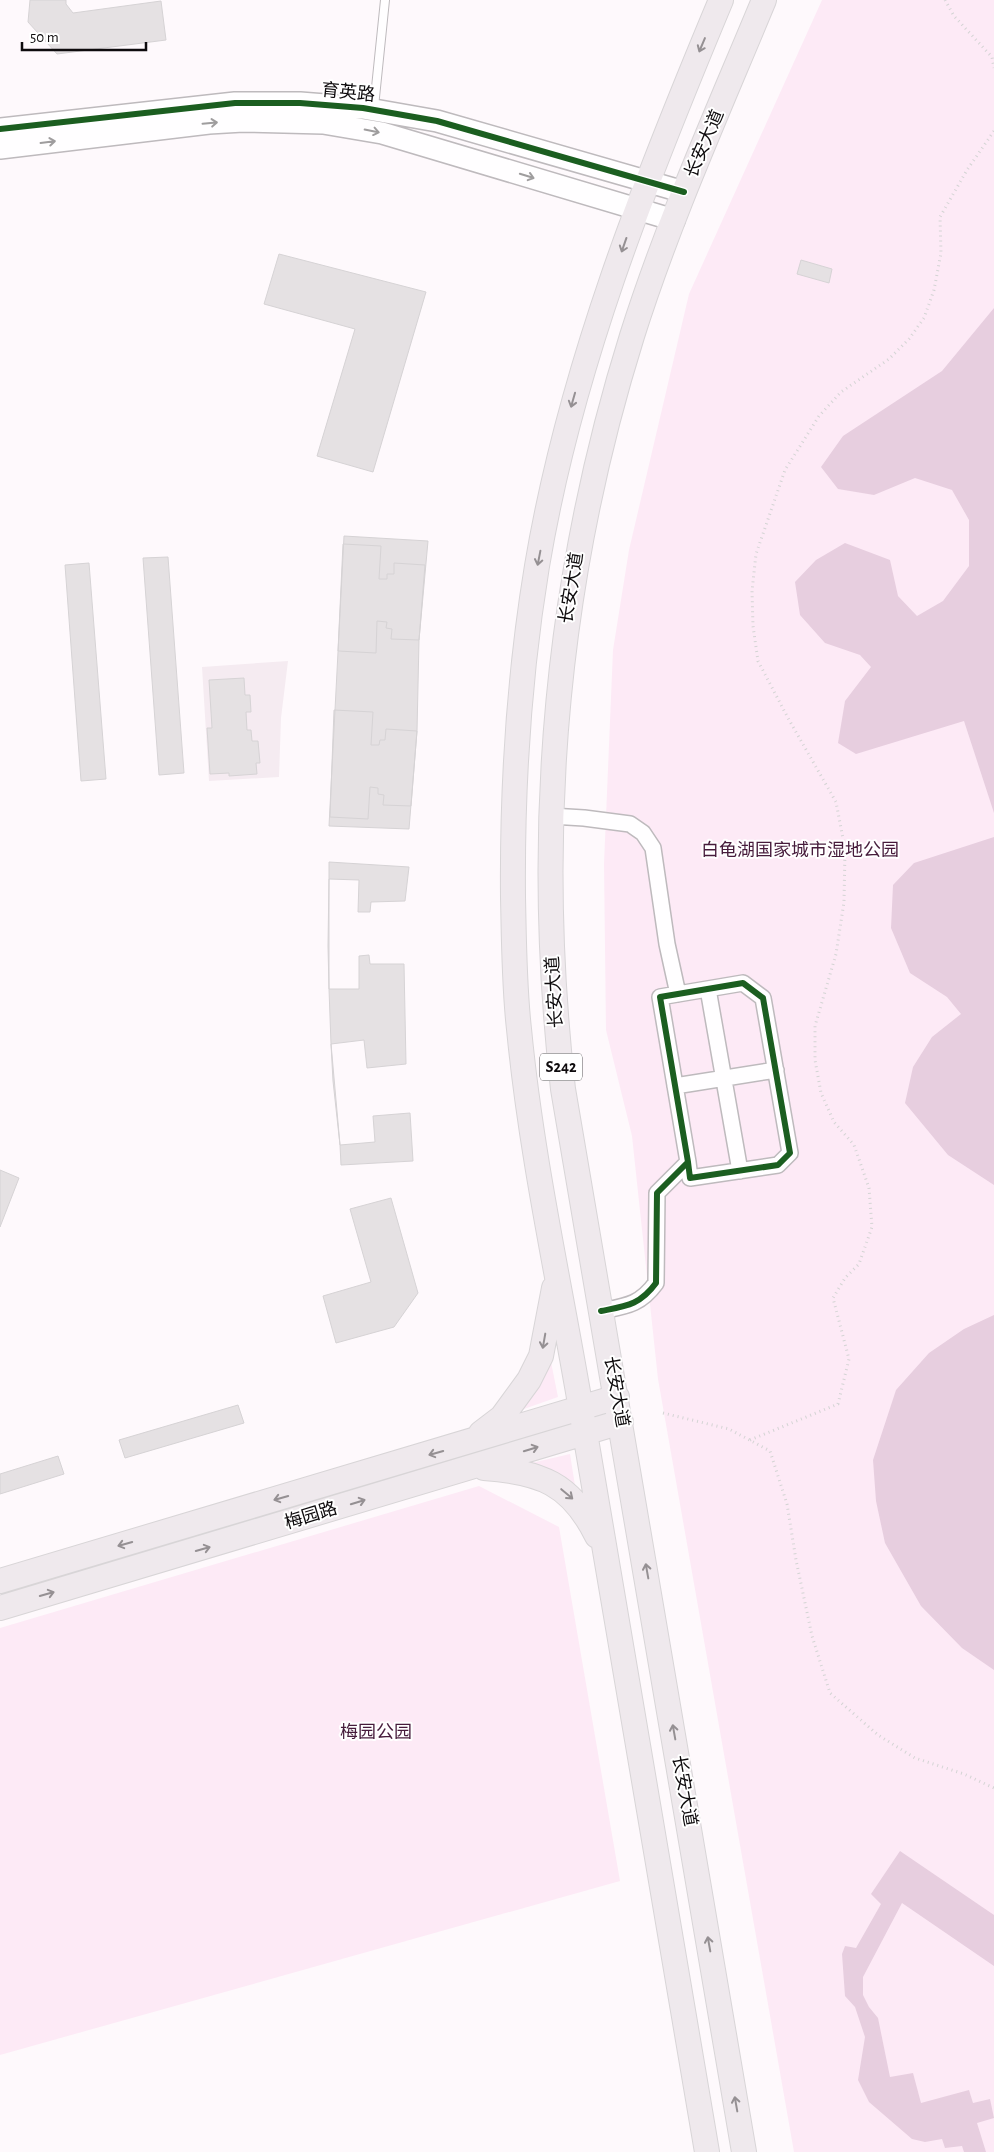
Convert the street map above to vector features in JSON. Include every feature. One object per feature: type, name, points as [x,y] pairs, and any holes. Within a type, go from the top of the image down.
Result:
[{"type":"main road","name":"长安大道","points":[[707,2152],[529,1112],[518,1025],[514,946],[513,852],[523,677],[537,567],[556,469],[572,403],[596,325],[647,181],[721,0]]},
{"type":"main road","name":"长安大道","points":[[744,2152],[617,1397],[563,1089],[555,1020],[551,908],[551,816],[554,730],[562,656],[577,555],[592,478],[633,333],[684,192],[764,0]]},
{"type":"main road","points":[[464,1444],[502,1417],[529,1380],[541,1356],[556,1276]]},
{"type":"main road","name":"梅园路","points":[[0,1581],[617,1397]]},
{"type":"main road","name":"梅园路","points":[[0,1608],[621,1422]]},
{"type":"main road","points":[[472,1467],[522,1472],[540,1476],[557,1485],[579,1505],[606,1554]]},
{"type":"street","name":"育英路","points":[[0,129],[227,103],[300,103],[374,110],[437,121],[684,192]]},
{"type":"street","points":[[0,148],[209,123],[253,121],[324,123],[382,133],[674,220]]},
{"type":"street","points":[[551,816],[630,824],[643,833],[653,848],[667,944],[678,994]]},
{"type":"street","points":[[743,984],[764,998],[790,1153],[778,1165],[690,1178],[660,997],[678,994],[743,984]]},
{"type":"street","points":[[708,989],[722,1078],[740,1171]]},
{"type":"street","points":[[675,1086],[776,1070]]},
{"type":"street","points":[[601,1311],[634,1305],[650,1292],[656,1283],[657,1193],[688,1162]]},
{"type":"lane","points":[[374,110],[385,0]]},
{"type":"path","points":[[945,0],[954,16],[992,57],[994,68]]},
{"type":"path","points":[[750,1440],[838,1404],[849,1358],[833,1298],[845,1278],[859,1264],[872,1227],[869,1188],[854,1145],[834,1122],[821,1093],[815,1060],[815,1026],[836,954],[844,902],[843,840],[836,802],[758,661],[753,626],[752,591],[756,554],[785,470],[819,416],[841,392],[890,359],[909,340],[924,318],[934,290],[940,253],[940,217],[967,170],[994,131]]},
{"type":"path","points":[[663,1413],[729,1429],[770,1451],[787,1504],[796,1560],[812,1636],[830,1693],[878,1735],[916,1758],[964,1774],[994,1788]]},
{"type":"shaded area","points":[[994,308],[994,813],[964,721],[856,754],[838,743],[845,701],[871,667],[860,655],[825,643],[800,615],[795,582],[816,560],[845,543],[890,560],[898,596],[917,616],[943,601],[969,566],[969,520],[952,490],[915,478],[874,495],[838,489],[821,467],[843,436],[942,371]]},
{"type":"shaded area","points":[[288,661],[281,718],[279,777],[209,781],[202,667]]},
{"type":"shaded area","points":[[994,837],[994,1185],[948,1155],[905,1103],[913,1067],[932,1037],[961,1014],[947,997],[910,973],[891,928],[893,885],[914,863]]},
{"type":"shaded area","points":[[994,1315],[994,1670],[962,1648],[921,1606],[885,1543],[876,1501],[873,1460],[896,1390],[929,1353],[964,1329]]},
{"type":"shaded area","points":[[900,1851],[994,1915],[994,1966],[902,1903],[863,1977],[863,1995],[869,2007],[878,2018],[890,2077],[913,2073],[921,2103],[969,2090],[973,2103],[990,2099],[994,2118],[977,2123],[986,2152],[964,2152],[962,2146],[945,2148],[942,2139],[925,2142],[912,2139],[869,2102],[858,2080],[865,2037],[855,2007],[845,1996],[842,1954],[845,1946],[856,1948],[881,1904],[871,1894]]},
{"type":"green space","name":"白龟湖国家城市湿地公园","points":[[822,0],[994,0],[994,2152],[794,2152],[658,1379],[632,1136],[606,1030],[604,864],[613,650],[629,550],[689,294]]},
{"type":"green space","points":[[550,1357],[558,1397],[521,1410]]},
{"type":"green space","points":[[570,1454],[576,1492],[527,1464]]},
{"type":"green space","name":"梅园公园","points":[[479,1486],[559,1527],[620,1881],[0,2055],[0,1628]]},
{"type":"building","points":[[30,0],[66,0],[66,4],[73,13],[161,1],[166,40],[57,54],[28,22]]},
{"type":"building","points":[[279,254],[426,292],[373,472],[317,456],[355,329],[264,304]]},
{"type":"building","points":[[801,260],[832,269],[829,283],[797,274]]},
{"type":"building","points":[[344,536],[428,541],[419,640],[417,731],[409,829],[329,826]]},
{"type":"building","points":[[343,544],[381,546],[379,579],[387,579],[387,574],[394,574],[394,563],[425,565],[419,640],[391,639],[392,629],[386,628],[387,622],[377,621],[376,653],[338,651]]},
{"type":"building","points":[[168,557],[184,773],[159,775],[143,558]]},
{"type":"building","points":[[89,563],[106,779],[81,781],[65,565]]},
{"type":"building","points":[[244,678],[245,695],[250,695],[251,712],[246,712],[247,730],[251,730],[252,741],[258,741],[260,763],[256,763],[257,774],[229,776],[229,773],[210,774],[207,728],[212,728],[209,680]]},
{"type":"building","points":[[334,710],[373,712],[371,745],[379,745],[380,740],[385,740],[386,729],[417,731],[411,806],[383,805],[384,795],[378,794],[378,788],[370,787],[368,819],[330,817]]},
{"type":"building","points":[[329,862],[409,867],[405,901],[371,902],[370,912],[358,912],[359,880],[329,879]]},
{"type":"building","points":[[329,879],[329,989],[328,946]]},
{"type":"building","points":[[369,955],[370,964],[404,964],[406,1064],[367,1068],[364,1040],[331,1044],[329,989],[359,989],[359,956]]},
{"type":"building","points":[[331,1044],[340,1145],[333,1081]]},
{"type":"building","points":[[410,1113],[413,1161],[341,1165],[340,1145],[375,1142],[373,1116]]},
{"type":"building","points":[[0,1170],[19,1178],[0,1227]]},
{"type":"building","points":[[391,1198],[418,1293],[394,1327],[336,1343],[323,1296],[371,1282],[350,1209]]},
{"type":"building","points":[[238,1405],[244,1423],[125,1458],[119,1440]]},
{"type":"building","points":[[58,1456],[64,1474],[0,1494],[0,1474]]},
{"type":"cycle path","points":[[0,129],[235,103],[300,103],[363,108],[437,121],[684,192]]},
{"type":"cycle path","points":[[601,1311],[625,1306],[638,1300],[656,1283],[657,1193],[688,1162],[660,997],[743,983],[763,998],[790,1153],[778,1165],[690,1178],[688,1162]]}]
